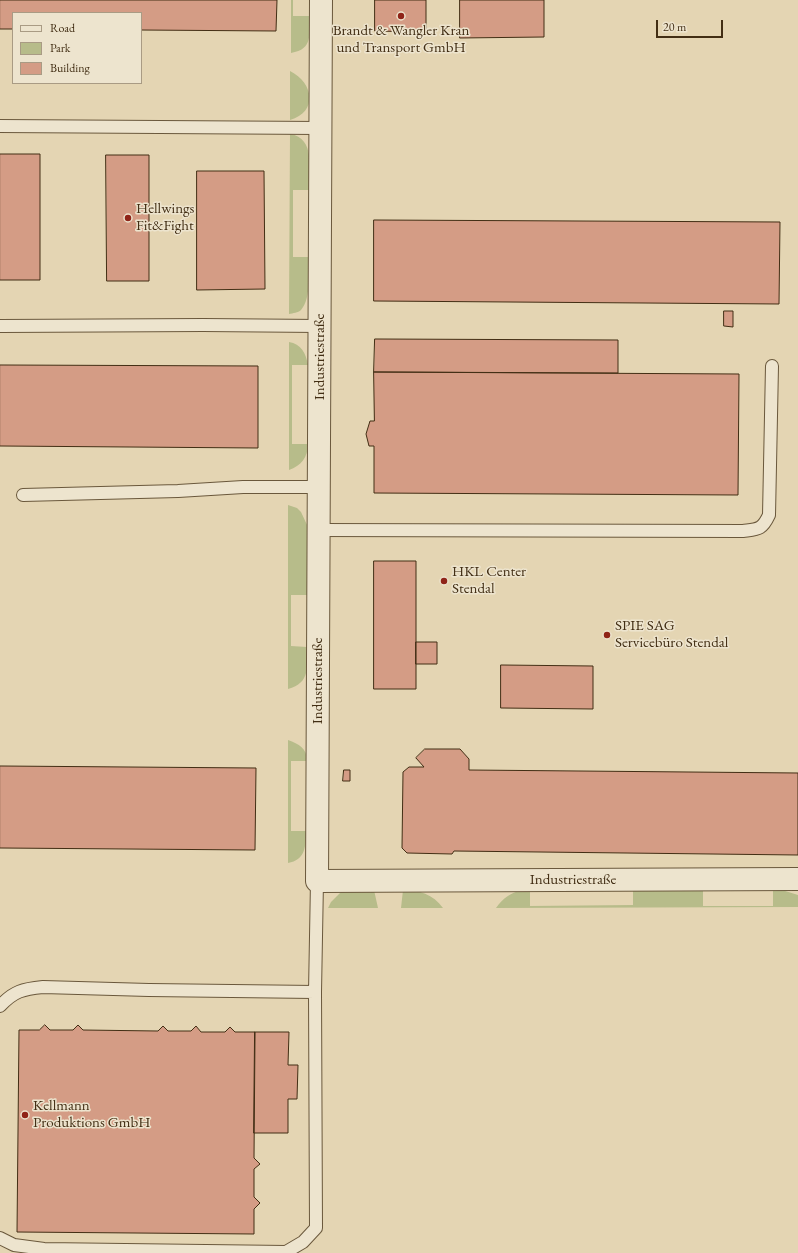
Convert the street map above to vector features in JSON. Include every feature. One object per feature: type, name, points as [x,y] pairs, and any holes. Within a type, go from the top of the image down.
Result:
[{"type":"street","name":"Industriestraße","points":[[321,0],[317,881],[798,879]]},
{"type":"lane","points":[[0,126],[320,128]]},
{"type":"lane","points":[[0,326],[320,326]]},
{"type":"lane","points":[[319,530],[743,531],[759,529],[765,524],[768,515],[772,366]]},
{"type":"lane","points":[[23,496],[178,492],[243,487],[319,487]]},
{"type":"lane","points":[[0,1238],[14,1245],[44,1249],[286,1252],[303,1242],[316,1228],[315,992],[317,881]]},
{"type":"lane","points":[[0,1006],[14,994],[26,989],[43,987],[315,992]]},
{"type":"green space","points":[[291,0],[293,0],[293,16],[309,16],[309,40],[304,48],[291,53]]},
{"type":"green space","points":[[290,71],[298,76],[304,83],[310,97],[309,104],[305,111],[299,116],[290,120]]},
{"type":"green space","points":[[290,134],[298,137],[304,142],[307,148],[310,165],[309,190],[293,190],[293,257],[308,257],[308,292],[307,298],[301,310],[289,314]]},
{"type":"green space","points":[[289,342],[300,347],[306,357],[308,365],[292,365],[292,444],[308,444],[308,449],[303,460],[297,466],[289,470]]},
{"type":"green space","points":[[288,505],[297,508],[301,512],[308,527],[307,595],[291,595],[291,646],[307,647],[307,667],[301,683],[288,689]]},
{"type":"green space","points":[[288,740],[302,747],[306,753],[307,761],[291,761],[291,831],[306,831],[306,837],[305,847],[301,856],[298,859],[288,863]]},
{"type":"green space","points":[[343,890],[374,890],[378,908],[328,908],[331,902]]},
{"type":"green space","points":[[403,890],[420,892],[430,896],[443,908],[401,908]]},
{"type":"green space","points":[[522,890],[530,890],[530,906],[633,905],[633,890],[703,890],[703,906],[773,906],[773,890],[782,890],[798,895],[798,907],[496,908],[507,896]]},
{"type":"building","points":[[0,0],[277,0],[276,31],[142,30],[142,12],[12,12],[12,29],[0,29]]},
{"type":"building","name":"Brandt & Wangler Kran und Transport GmbH","points":[[375,0],[426,0],[426,32],[375,31]]},
{"type":"building","points":[[460,0],[544,0],[544,37],[460,38]]},
{"type":"building","points":[[0,154],[40,154],[40,280],[0,280]]},
{"type":"building","name":"Hellwings Fit&Fight","points":[[106,155],[149,155],[149,281],[107,281]]},
{"type":"building","points":[[197,171],[264,171],[265,289],[197,290]]},
{"type":"building","points":[[374,220],[780,222],[779,304],[374,301]]},
{"type":"building","points":[[724,311],[733,311],[733,327],[724,326]]},
{"type":"building","points":[[375,339],[618,340],[618,373],[374,372]]},
{"type":"building","points":[[0,365],[258,366],[258,448],[0,446]]},
{"type":"building","points":[[374,372],[739,374],[738,495],[374,493],[374,446],[369,446],[366,434],[370,421],[374,421]]},
{"type":"building","points":[[374,561],[416,561],[416,689],[374,689]]},
{"type":"building","points":[[416,642],[437,642],[437,664],[416,664]]},
{"type":"building","points":[[501,665],[593,666],[593,709],[501,708]]},
{"type":"building","points":[[425,749],[460,749],[469,759],[469,770],[798,773],[798,855],[454,851],[452,854],[407,853],[402,848],[403,772],[409,767],[424,767],[416,758]]},
{"type":"building","points":[[0,766],[256,768],[255,850],[0,848]]},
{"type":"building","points":[[344,770],[350,770],[350,781],[343,781]]},
{"type":"building","points":[[45,1025],[50,1030],[73,1030],[78,1025],[83,1030],[158,1031],[163,1026],[168,1031],[191,1031],[196,1026],[201,1032],[225,1032],[230,1027],[235,1032],[255,1032],[254,1158],[260,1164],[254,1169],[254,1197],[260,1203],[254,1209],[254,1234],[17,1232],[19,1030],[39,1030]]},
{"type":"building","points":[[255,1032],[289,1032],[288,1065],[298,1065],[297,1099],[288,1099],[288,1133],[254,1133]]},
{"type":"place","name":"Brandt & Wangler Kran und Transport GmbH","points":[[401,16]]},
{"type":"place","name":"Hellwings Fit&Fight","points":[[128,218]]},
{"type":"place","name":"HKL Center Stendal","points":[[444,581]]},
{"type":"place","name":"SPIE SAG Servicebüro Stendal","points":[[607,635]]},
{"type":"place","name":"Kellmann Produktions GmbH","points":[[25,1115]]}]
